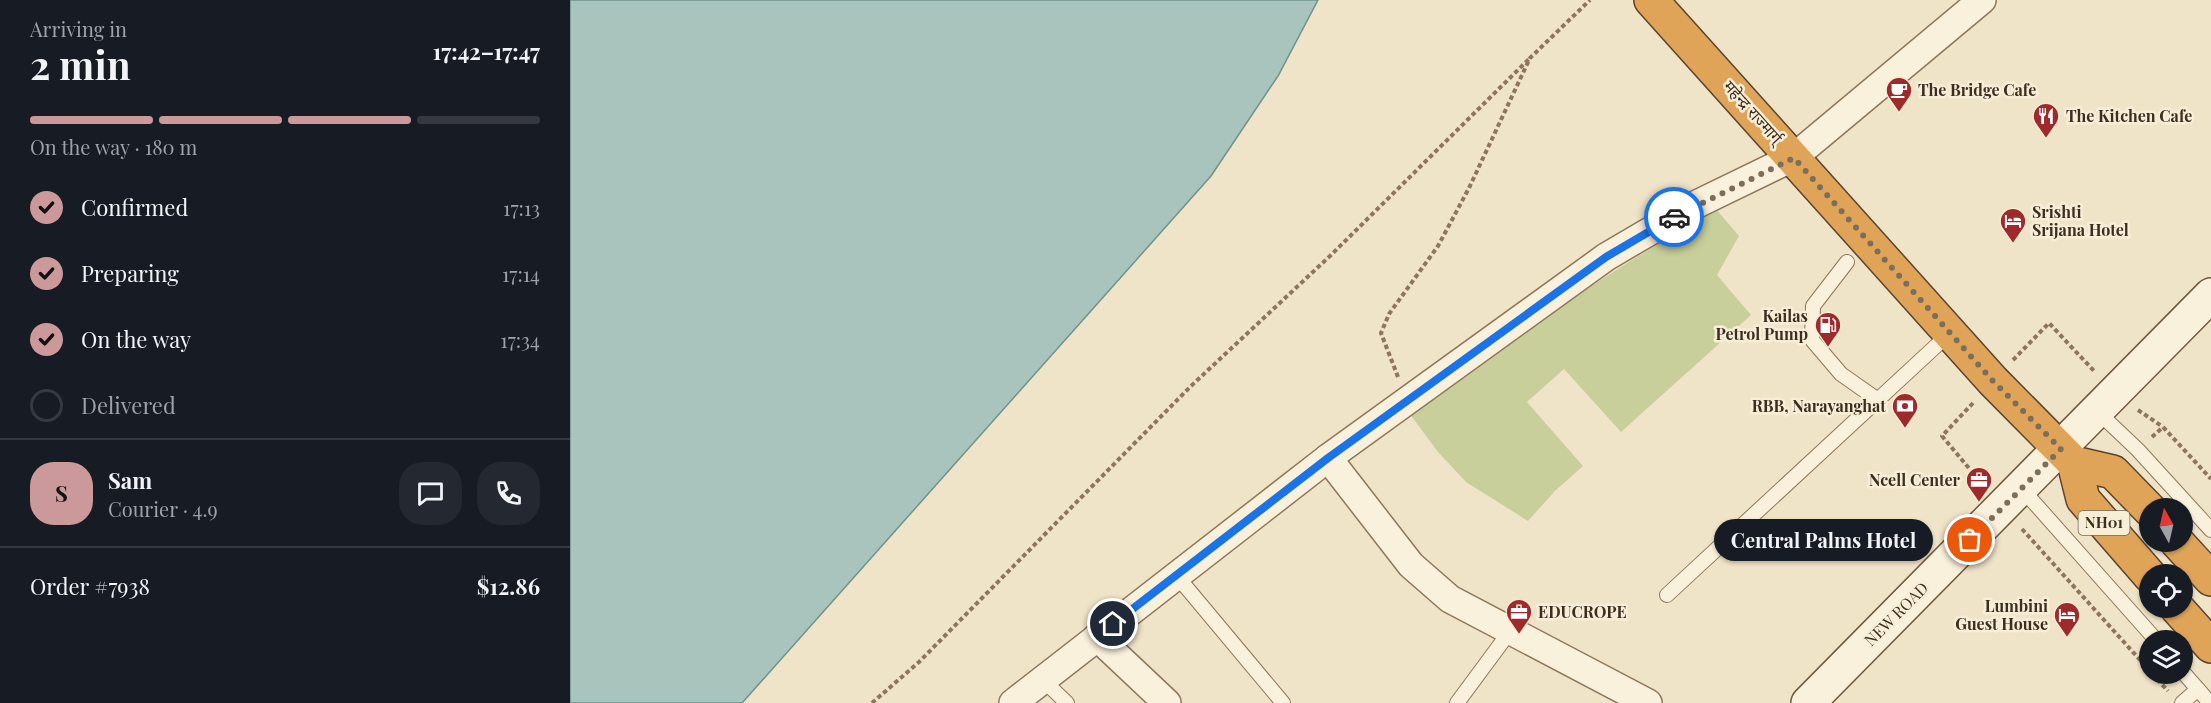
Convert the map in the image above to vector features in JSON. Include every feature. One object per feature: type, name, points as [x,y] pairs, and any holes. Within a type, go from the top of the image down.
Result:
[{"type":"highway","name":"महेन्द्र राज्मार्ग्","points":[[1651,0],[1993,381],[2068,456]]},
{"type":"highway","name":"NH01","points":[[2068,456],[2113,472],[2139,499]]},
{"type":"highway","name":"NH01","points":[[2068,456],[2083,499],[2140,564]]},
{"type":"highway","points":[[2186,552],[2211,579]]},
{"type":"highway","points":[[2186,618],[2211,646]]},
{"type":"street","points":[[1013,703],[1328,458],[1606,257],[1693,206],[1794,158],[1982,0]]},
{"type":"street","name":"NEW ROAD","points":[[1808,703],[2022,489],[2068,456],[2098,412],[2211,296]]},
{"type":"street","points":[[1328,458],[1411,566],[1450,599],[1648,703]]},
{"type":"street","points":[[1096,637],[1167,703]]},
{"type":"lane","points":[[1847,262],[1813,306],[1812,340],[1841,374],[1878,400]]},
{"type":"lane","points":[[1667,595],[1950,333]]},
{"type":"lane","points":[[2098,412],[2138,450],[2211,530]]},
{"type":"lane","points":[[2022,489],[2147,630]]},
{"type":"lane","points":[[1176,574],[1283,703]]},
{"type":"lane","points":[[1457,703],[1511,630]]},
{"type":"lane","points":[[1043,680],[1067,703]]},
{"type":"lane","points":[[2193,683],[2211,703]]},
{"type":"lane","points":[[2177,699],[2198,689]]},
{"type":"path","points":[[872,703],[919,662],[1191,386],[1330,256],[1590,0]]},
{"type":"path","points":[[1408,400],[1381,333],[1389,314],[1438,246],[1469,188],[1530,58]]},
{"type":"path","points":[[2162,684],[2177,699]]},
{"type":"green space","points":[[1716,209],[1739,236],[1717,275],[1751,315],[1621,432],[1564,369],[1527,402],[1583,466],[1555,491],[1528,521],[1466,482],[1438,452],[1409,413],[1560,307]]},
{"type":"water","points":[[570,0],[1318,0],[1278,76],[1211,176],[742,703],[570,703]]},
{"type":"way so far","points":[[1674,217],[1794,158],[1993,381],[2061,449],[1970,540]]},
{"type":"place","name":"The Bridge Cafe","points":[[1899,113]]},
{"type":"place","name":"The Kitchen Cafe","points":[[2046,139]]},
{"type":"place","name":"Srishti Srijana Hotel","points":[[2013,244]]},
{"type":"place","name":"Kailas Petrol Pump","points":[[1828,348]]},
{"type":"place","name":"RBB, Narayanghat","points":[[1905,429]]},
{"type":"place","name":"Ncell Center","points":[[1979,503]]},
{"type":"place","name":"Central Palms Hotel","points":[[1970,540]]},
{"type":"place","name":"EDUCROPE","points":[[1519,635]]},
{"type":"place","name":"Lumbini Guest House","points":[[2067,638]]},
{"type":"route","points":[[1113,624],[1328,458],[1606,257],[1674,217]]}]
